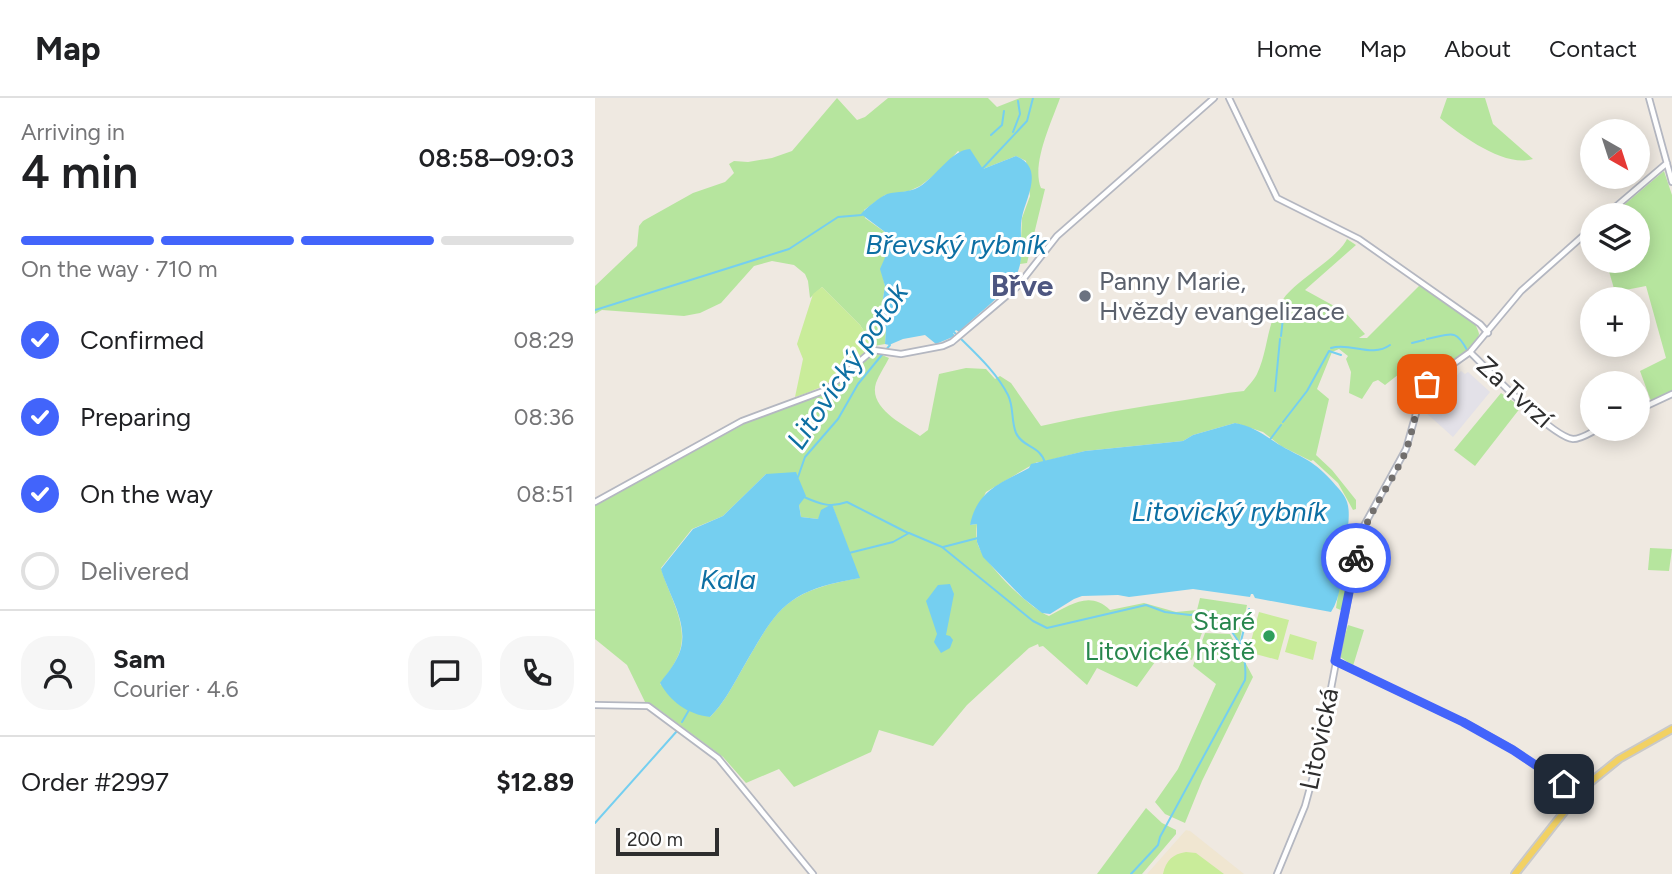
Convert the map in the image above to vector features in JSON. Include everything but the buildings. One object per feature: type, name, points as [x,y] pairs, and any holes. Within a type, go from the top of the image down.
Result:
[{"type":"main road","points":[[1515,874],[1577,794],[1619,759],[1672,729]]},
{"type":"street","points":[[595,502],[742,421],[826,390],[873,350],[905,353],[952,342],[1017,287],[1052,241],[1214,98]]},
{"type":"street","points":[[1229,98],[1277,198],[1359,239],[1470,317],[1488,333]]},
{"type":"street","points":[[1649,98],[1672,182]]},
{"type":"street","points":[[1620,203],[1667,163]]},
{"type":"street","name":"Litovická","points":[[1277,874],[1305,806],[1317,762],[1361,531],[1406,449],[1414,416],[1428,382],[1470,352],[1521,291],[1580,239]]},
{"type":"street","name":"Za Tvrzí","points":[[1470,352],[1522,404],[1566,437],[1580,438]]},
{"type":"street","points":[[1650,404],[1672,394]]},
{"type":"street","points":[[1335,661],[1433,706],[1503,744],[1577,794]]},
{"type":"street","points":[[595,705],[648,706],[718,758],[813,874]]},
{"type":"shaded area","points":[[1461,371],[1465,374],[1468,372],[1490,392],[1453,437],[1424,411]]},
{"type":"shaded area","points":[[1186,830],[1190,831],[1244,874],[1147,874]]},
{"type":"green space","points":[[837,98],[857,120],[865,117],[888,98],[988,98],[997,107],[1020,98],[1060,98],[1041,155],[1039,178],[1041,188],[1045,189],[1027,263],[1020,264],[1022,218],[1030,196],[1026,161],[1016,156],[983,169],[958,151],[941,170],[920,186],[909,191],[885,195],[864,210],[865,218],[889,235],[890,246],[881,269],[885,286],[881,311],[886,329],[885,344],[874,346],[860,325],[822,287],[810,298],[805,274],[794,265],[772,261],[754,266],[721,303],[700,313],[684,316],[602,310],[595,314],[595,286],[637,246],[639,226],[643,221],[693,193],[725,182],[734,173],[729,164],[734,161],[772,158],[792,151]]},
{"type":"green space","points":[[1447,98],[1485,98],[1493,124],[1533,159],[1509,159],[1483,148],[1459,133],[1440,118]]},
{"type":"green space","points":[[1664,171],[1672,195],[1672,391],[1651,401],[1650,371],[1640,371],[1666,358],[1650,300],[1650,287],[1614,287],[1609,273],[1650,273],[1650,203],[1626,203],[1643,189],[1650,189],[1650,183]]},
{"type":"green space","points":[[1347,239],[1356,245],[1305,290],[1345,312],[1365,334],[1359,338],[1367,338],[1421,284],[1475,324],[1479,334],[1477,340],[1464,353],[1429,375],[1423,378],[1408,367],[1385,385],[1378,380],[1373,382],[1362,399],[1349,393],[1351,372],[1346,359],[1348,356],[1339,349],[1332,352],[1317,389],[1329,399],[1316,455],[1356,500],[1356,509],[1353,510],[1338,483],[1313,460],[1281,446],[1263,432],[1235,423],[1193,435],[1183,441],[1085,451],[1037,462],[986,492],[970,525],[977,524],[978,545],[999,574],[1020,595],[1049,616],[1072,604],[1087,600],[1102,604],[1110,610],[1144,603],[1176,612],[1197,610],[1200,598],[1247,605],[1239,644],[1232,629],[1227,626],[1203,630],[1192,660],[1165,648],[1137,687],[1097,668],[1087,685],[1038,644],[1029,648],[967,705],[933,746],[879,730],[871,752],[794,787],[779,769],[746,783],[723,757],[657,708],[646,704],[627,665],[595,639],[595,505],[755,418],[827,391],[871,353],[889,358],[876,383],[877,400],[889,415],[920,436],[928,430],[939,374],[966,368],[986,369],[995,379],[1000,376],[1011,383],[1041,426],[1244,391],[1257,374],[1274,316],[1284,298],[1343,246]],"holes":[[[766,474],[799,505],[801,517],[818,519],[832,505],[859,578],[813,590],[797,597],[785,607],[763,633],[727,696],[710,717],[660,684],[676,660],[682,637],[678,614],[661,568],[692,529],[723,516]]]},
{"type":"green space","points":[[822,287],[860,325],[874,346],[838,377],[795,397],[803,359],[797,344],[813,294]]},
{"type":"green space","points":[[1501,393],[1521,407],[1475,466],[1454,450]]},
{"type":"green space","points":[[1348,529],[1360,529],[1343,611],[1336,608]]},
{"type":"green space","points":[[1650,548],[1672,549],[1669,571],[1648,570]]},
{"type":"green space","name":"Staré Litovické hřště","points":[[1259,612],[1289,620],[1278,660],[1248,652]]},
{"type":"green space","points":[[1348,625],[1364,630],[1353,666],[1339,656]]},
{"type":"green space","points":[[1205,633],[1230,634],[1253,677],[1202,781],[1185,823],[1165,814],[1155,802],[1178,769],[1216,684],[1193,666]]},
{"type":"green space","points":[[1290,634],[1317,642],[1313,660],[1285,652]]},
{"type":"green space","points":[[1146,808],[1162,823],[1176,830],[1176,834],[1142,874],[1097,874]]},
{"type":"green space","points":[[1186,852],[1196,853],[1224,874],[1163,874],[1171,858]]},
{"type":"water","name":"Břevský rybník","points":[[970,149],[983,169],[1016,156],[1030,168],[1031,184],[1022,217],[1021,258],[1017,273],[994,301],[959,332],[956,330],[953,333],[955,336],[936,344],[925,335],[885,344],[886,329],[881,311],[885,286],[880,269],[890,246],[889,235],[861,214],[887,194],[919,187],[956,154]]},
{"type":"water","name":"Litovický rybník","points":[[1235,423],[1258,431],[1312,463],[1331,480],[1346,499],[1348,530],[1340,587],[1331,612],[1255,598],[1253,594],[1250,597],[1193,589],[1129,597],[1082,596],[1050,614],[1042,613],[1023,598],[983,557],[977,542],[977,524],[970,525],[978,503],[1000,483],[1029,468],[1031,464],[1085,451],[1183,441],[1193,435]]},
{"type":"water","name":"Kala","points":[[796,472],[806,496],[799,505],[801,517],[818,519],[821,510],[832,504],[860,578],[814,589],[785,606],[764,633],[715,712],[710,717],[687,710],[669,696],[660,683],[676,660],[682,637],[678,614],[661,569],[693,529],[723,516],[766,474]]},
{"type":"water","points":[[950,584],[954,594],[946,635],[953,640],[950,648],[941,653],[934,642],[937,634],[926,601],[938,585]]},
{"type":"waterway","name":"Litovický potok","points":[[982,169],[1027,121],[1033,98]]},
{"type":"waterway","points":[[1013,132],[1020,114],[1018,101]]},
{"type":"waterway","points":[[991,135],[1002,125],[1004,111]]},
{"type":"waterway","points":[[595,310],[789,249],[838,217],[862,215]]},
{"type":"waterway","points":[[1281,336],[1283,318]]},
{"type":"waterway","points":[[954,332],[1003,386],[1010,400],[1016,433],[1023,442],[1040,453],[1045,463]]},
{"type":"waterway","points":[[1427,339],[1455,335],[1467,350]]},
{"type":"waterway","points":[[1275,391],[1280,339]]},
{"type":"waterway","points":[[1412,343],[1424,340]]},
{"type":"waterway","name":"Litovický potok","points":[[798,477],[805,457],[838,419],[858,384],[890,345]]},
{"type":"waterway","points":[[1331,348],[1376,350],[1390,345]]},
{"type":"waterway","points":[[1329,351],[1341,355]]},
{"type":"waterway","points":[[1283,422],[1307,391],[1329,351]]},
{"type":"waterway","points":[[1470,356],[1483,368]]},
{"type":"waterway","points":[[1269,441],[1281,425]]},
{"type":"waterway","points":[[804,497],[825,504],[847,502],[908,533]]},
{"type":"waterway","name":"Litovický potok","points":[[849,553],[893,542],[909,533],[942,547],[1033,621],[1047,628],[1146,605],[1165,612],[1190,615],[1207,612],[1232,631],[1244,659],[1245,680],[1158,845],[1131,874]]},
{"type":"waterway","name":"Litovický potok","points":[[943,547],[978,538]]},
{"type":"waterway","name":"Litovický potok","points":[[1240,645],[1249,609]]},
{"type":"waterway","points":[[682,722],[689,710]]},
{"type":"waterway","points":[[595,823],[677,731]]},
{"type":"way so far","points":[[1356,558],[1361,531],[1406,449],[1414,416],[1427,384]]},
{"type":"place","name":"Panny Marie, Hvězdy evangelizace","points":[[1085,296]]},
{"type":"place","name":"Staré Litovické hřště","points":[[1269,636]]},
{"type":"district","name":"Břve","points":[[1022,286]]},
{"type":"route","points":[[1356,558],[1335,661],[1463,722],[1513,750],[1564,784]]}]
